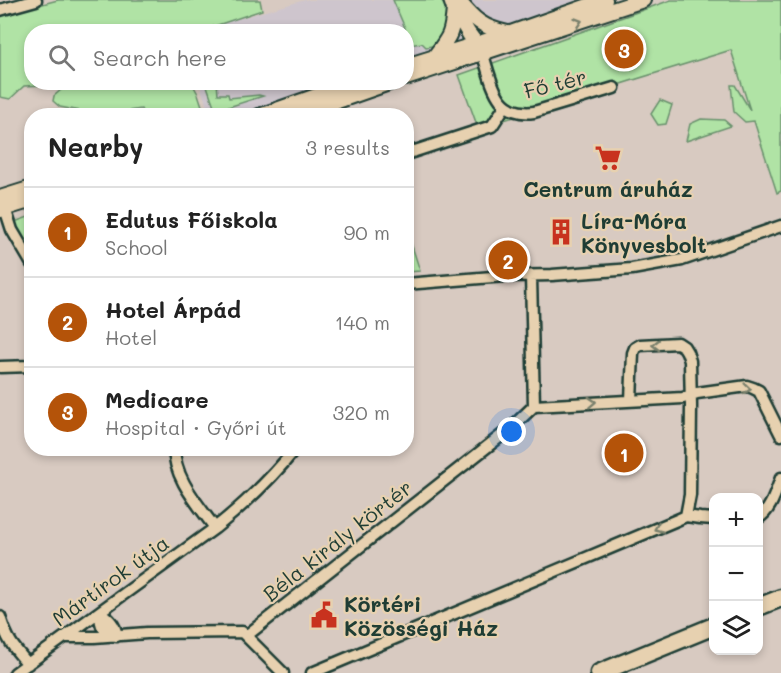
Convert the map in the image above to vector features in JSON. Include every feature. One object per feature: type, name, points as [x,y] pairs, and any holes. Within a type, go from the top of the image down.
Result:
[{"type":"main road","points":[[763,605],[781,598]]},
{"type":"main road","points":[[599,673],[709,628]]},
{"type":"street","points":[[0,10],[36,0]]},
{"type":"street","points":[[414,63],[435,56],[480,48],[508,33],[605,0]]},
{"type":"street","points":[[414,75],[480,48],[643,0]]},
{"type":"street","points":[[454,3],[488,28],[508,33]]},
{"type":"street","points":[[454,3],[469,34],[480,48]]},
{"type":"street","points":[[435,56],[448,40],[452,28],[454,3]]},
{"type":"street","points":[[471,17],[480,48]]},
{"type":"street","name":"Fő tér","points":[[480,48],[498,97],[505,106],[515,112],[523,114],[534,112],[614,88]]},
{"type":"street","points":[[282,108],[333,90]]},
{"type":"street","points":[[318,108],[369,90]]},
{"type":"street","name":"Fő tér","points":[[414,151],[492,126],[505,106]]},
{"type":"street","points":[[2,203],[24,192]]},
{"type":"street","points":[[2,203],[24,201]]},
{"type":"street","points":[[2,203],[12,230],[24,250]]},
{"type":"street","points":[[414,283],[632,269],[682,260],[781,226]]},
{"type":"street","points":[[531,276],[534,406],[683,398],[697,393],[747,386],[759,391],[781,435]]},
{"type":"street","points":[[632,400],[635,348],[640,345],[683,345],[690,361],[691,406],[690,495],[686,516]]},
{"type":"street","points":[[0,367],[24,366]]},
{"type":"street","name":"Béla király körtér","points":[[246,636],[511,428],[534,406]]},
{"type":"street","points":[[175,456],[180,477],[215,528]]},
{"type":"street","name":"Mártírok útja","points":[[15,673],[215,528],[246,503],[289,456]]},
{"type":"street","points":[[763,516],[781,478]]},
{"type":"street","points":[[312,673],[686,516],[709,519]]},
{"type":"street","points":[[100,612],[100,624],[108,633],[117,636]]},
{"type":"street","points":[[0,617],[11,645],[28,664]]},
{"type":"street","points":[[65,636],[94,638],[147,633],[242,632],[283,673]]},
{"type":"shaded area","points":[[305,0],[584,0],[414,68],[414,24],[220,24]]},
{"type":"shaded area","points":[[201,90],[359,90],[314,108],[208,108]]},
{"type":"green space","points":[[58,0],[260,0],[262,10],[221,24],[24,24],[24,86],[10,99],[0,97],[0,15]]},
{"type":"green space","points":[[393,0],[441,0],[448,18],[438,45],[426,47],[422,43],[414,44],[414,24],[403,24]]},
{"type":"green space","points":[[671,0],[781,0],[781,191],[777,193],[754,121],[745,122],[734,112],[731,85],[735,85],[750,110],[731,50],[478,128],[459,75]]},
{"type":"green space","points":[[61,90],[196,90],[203,108],[65,108],[53,101],[54,96]]},
{"type":"green space","points":[[208,90],[218,90],[218,94],[228,94],[229,98],[263,96],[225,108],[214,106]]},
{"type":"green space","points":[[660,100],[672,105],[666,124],[658,125],[651,114]]},
{"type":"green space","points":[[701,119],[724,120],[731,126],[686,141],[690,124]]},
{"type":"green space","points":[[24,219],[24,251],[9,224]]},
{"type":"green space","points":[[414,252],[420,271],[414,271]]},
{"type":"place","name":"Medicare","points":[[624,49]]},
{"type":"place","name":"Centrum áruház","points":[[608,158]]},
{"type":"place","name":"Líra-Móra Könyvesbolt","points":[[561,232]]},
{"type":"place","name":"Hotel Árpád","points":[[508,260]]},
{"type":"place","name":"Edutus Főiskola","points":[[624,453]]},
{"type":"place","name":"Körtéri Közösségi Ház","points":[[324,615]]}]
